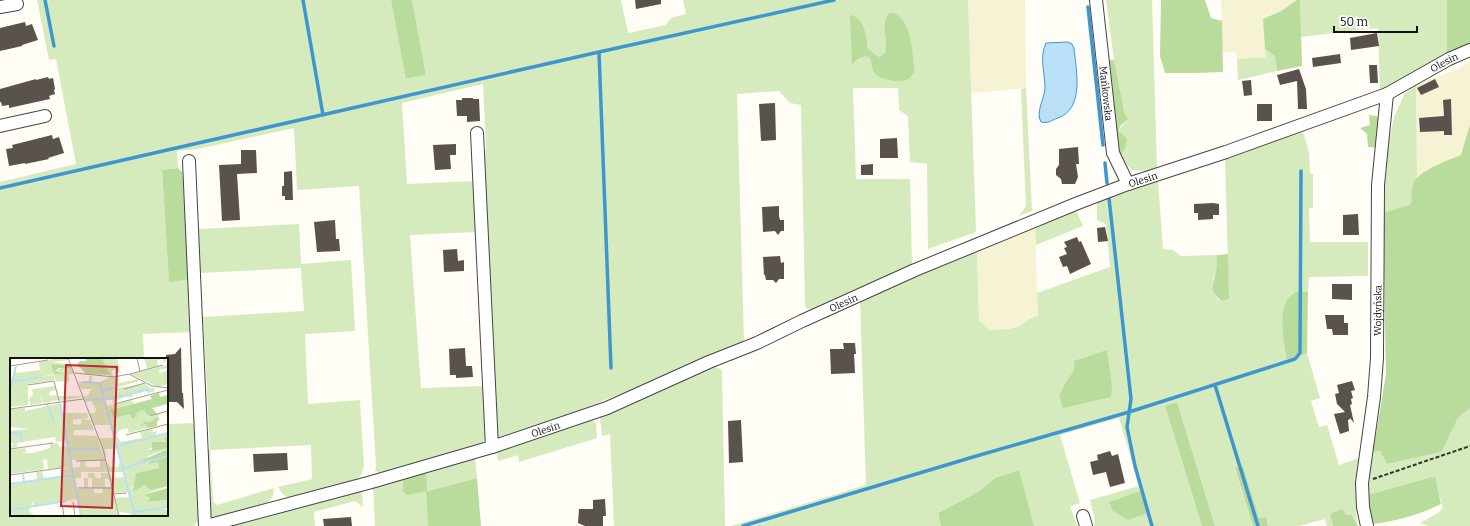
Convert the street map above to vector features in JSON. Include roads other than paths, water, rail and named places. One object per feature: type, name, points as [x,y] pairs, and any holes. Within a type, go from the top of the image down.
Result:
[{"type":"street","name":"Mańkowska","points":[[1096,0],[1113,153],[1128,184]]},
{"type":"street","points":[[0,7],[17,4]]},
{"type":"street","name":"Olesin","points":[[205,526],[368,483],[492,447],[607,408],[709,362],[757,343],[915,270],[1128,184],[1226,152],[1387,94],[1449,59],[1470,50]]},
{"type":"street","name":"Wojdyńska","points":[[1366,526],[1362,507],[1362,483],[1377,358],[1378,185],[1387,94]]},
{"type":"street","points":[[0,126],[45,116]]},
{"type":"street","points":[[476,133],[492,447]]},
{"type":"street","points":[[189,161],[205,526]]},
{"type":"water","points":[[1068,42],[1072,44],[1074,48],[1077,77],[1077,88],[1072,106],[1067,113],[1058,118],[1050,122],[1041,122],[1039,114],[1045,92],[1043,54],[1046,43]]},
{"type":"waterway","points":[[45,0],[54,46]]},
{"type":"waterway","points":[[303,0],[323,115]]},
{"type":"waterway","points":[[0,188],[834,0]]},
{"type":"waterway","points":[[1088,7],[1103,145]]},
{"type":"waterway","points":[[599,52],[611,368]]},
{"type":"waterway","points":[[1105,163],[1107,183]]},
{"type":"waterway","points":[[743,526],[1129,412],[1295,359],[1300,353],[1301,171]]},
{"type":"waterway","points":[[1109,198],[1131,399],[1127,427],[1135,466],[1152,526]]},
{"type":"waterway","points":[[1215,385],[1258,526]]}]
